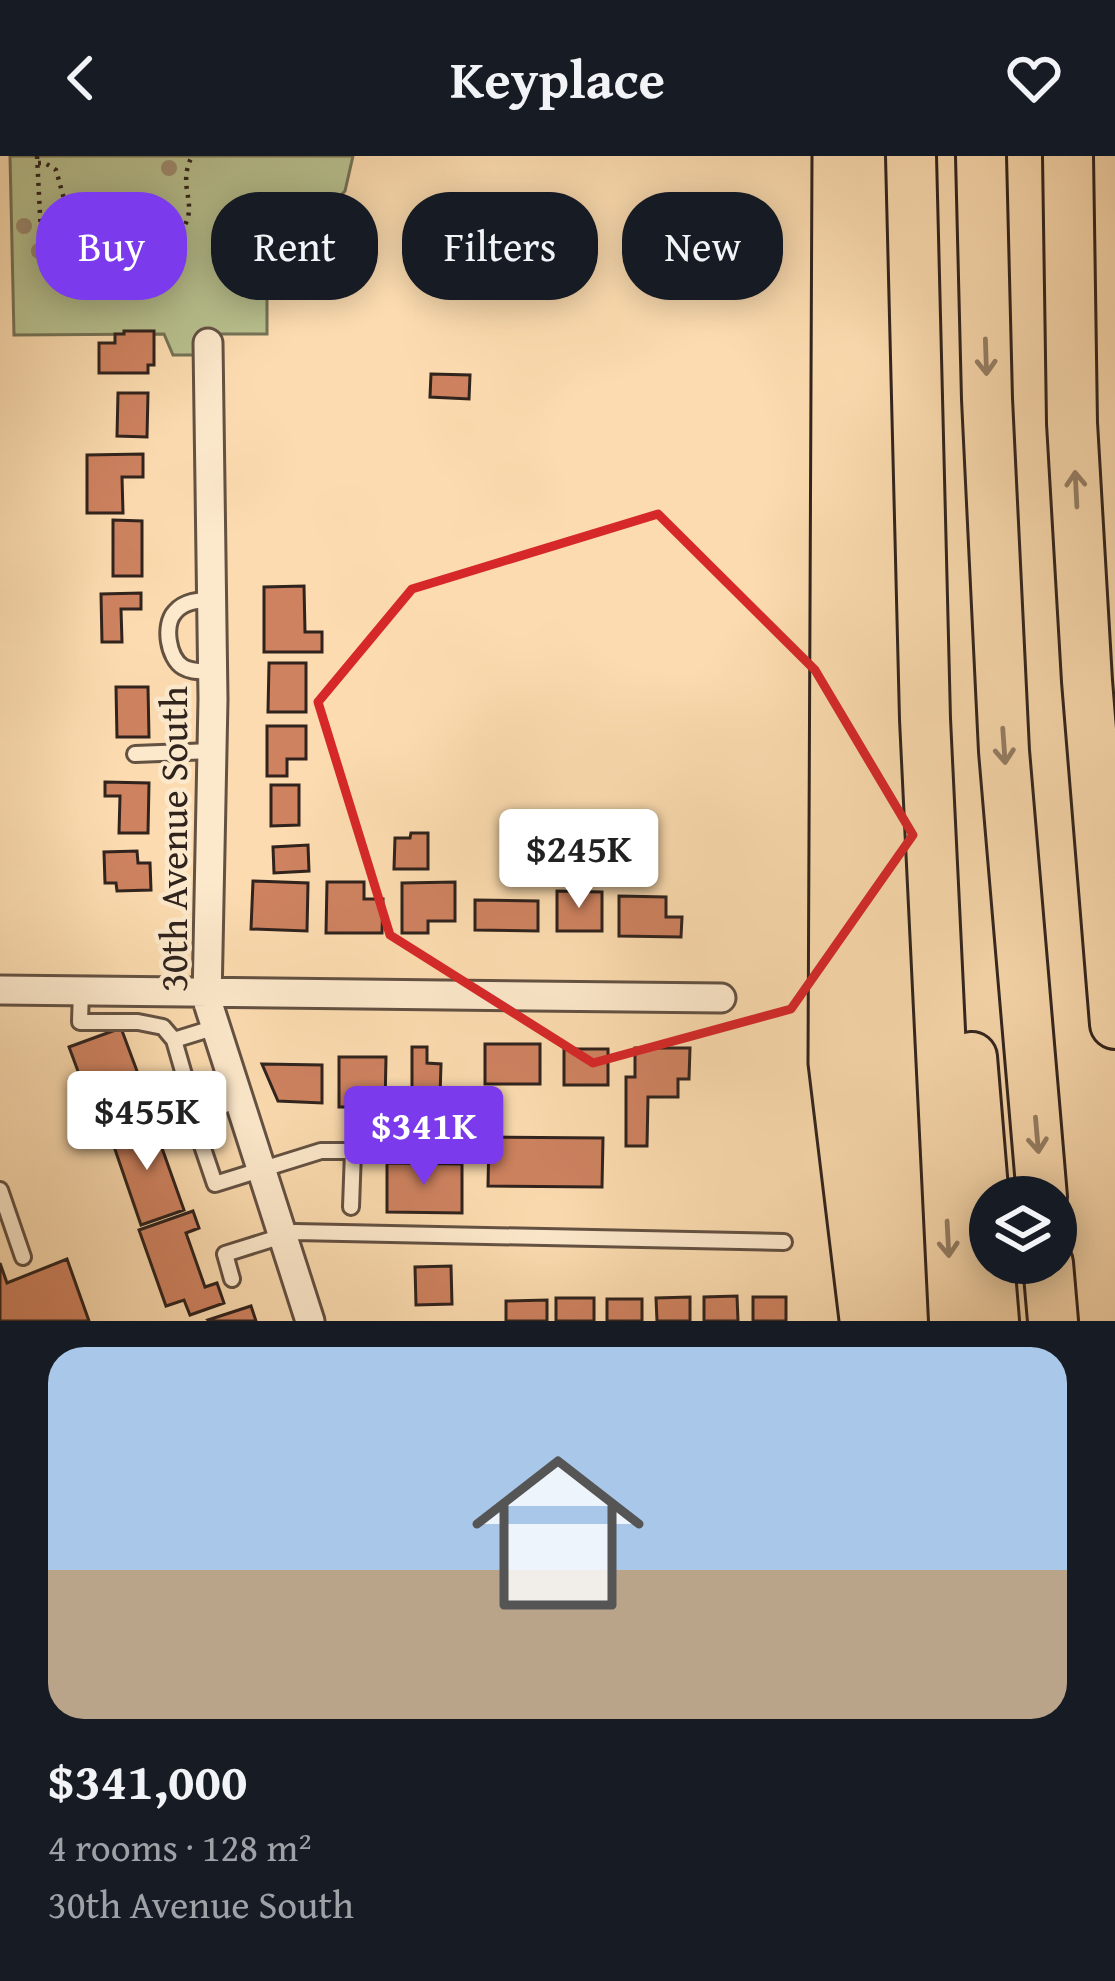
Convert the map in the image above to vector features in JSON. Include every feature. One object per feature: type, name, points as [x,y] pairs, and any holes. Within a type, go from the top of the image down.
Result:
[{"type":"highway","points":[[981,156],[1004,751],[1040,1176]]},
{"type":"highway","points":[[1068,156],[1072,423],[1115,1024]]},
{"type":"highway","points":[[911,174],[925,719],[954,1321]]},
{"type":"highway","points":[[911,174],[932,431],[965,984],[994,1321]]},
{"type":"highway","points":[[1050,1284],[1053,1321]]},
{"type":"street","name":"30th Avenue South","points":[[208,343],[212,751],[207,993],[310,1321]]},
{"type":"street","points":[[0,990],[721,998]]},
{"type":"lane","points":[[212,600],[186,604],[170,617],[170,648],[176,661],[187,670],[212,671]]},
{"type":"lane","points":[[135,754],[212,751]]},
{"type":"lane","points":[[81,990],[80,1022],[164,1027],[174,1040],[191,1099]]},
{"type":"lane","points":[[174,1040],[216,1027]]},
{"type":"lane","points":[[239,1100],[192,1116],[214,1184],[321,1151],[478,1151]]},
{"type":"lane","points":[[350,1207],[352,1151]]},
{"type":"lane","points":[[0,1190],[23,1257]]},
{"type":"lane","points":[[232,1279],[225,1254],[296,1232],[784,1242]]},
{"type":"path","points":[[187,192],[184,178],[192,156]]},
{"type":"path","points":[[39,192],[38,160],[56,170],[62,192]]},
{"type":"path","points":[[187,193],[187,223]]},
{"type":"highlighted area","points":[[658,514],[815,670],[913,835],[791,1009],[593,1063],[390,935],[318,702],[412,589]]},
{"type":"green space","points":[[10,156],[353,156],[344,192],[211,192],[211,300],[267,300],[267,334],[202,334],[195,355],[173,355],[164,334],[14,335]]},
{"type":"building","points":[[154,331],[154,365],[148,365],[148,373],[99,373],[99,343],[115,343],[115,334]]},
{"type":"building","points":[[431,374],[470,375],[469,399],[430,397]]},
{"type":"building","points":[[118,393],[148,393],[147,437],[117,436]]},
{"type":"building","points":[[143,454],[143,477],[122,477],[123,513],[87,513],[87,455]]},
{"type":"building","points":[[113,520],[142,521],[142,576],[113,576]]},
{"type":"building","points":[[304,586],[305,632],[322,632],[322,652],[264,652],[264,587]]},
{"type":"building","points":[[141,593],[141,609],[121,609],[122,642],[102,642],[101,594]]},
{"type":"building","points":[[269,663],[306,663],[306,712],[268,712]]},
{"type":"building","points":[[116,687],[148,687],[149,737],[117,737]]},
{"type":"building","points":[[267,726],[306,726],[306,759],[287,759],[287,776],[267,776]]},
{"type":"building","points":[[105,782],[149,783],[148,833],[119,833],[120,796],[105,796]]},
{"type":"building","points":[[271,785],[299,785],[299,825],[271,826]]},
{"type":"building","points":[[411,833],[428,833],[428,869],[394,869],[395,838],[410,838]]},
{"type":"building","points":[[308,845],[309,871],[274,873],[273,847]]},
{"type":"building","points":[[137,851],[138,863],[150,863],[151,890],[117,891],[116,883],[105,883],[104,852]]},
{"type":"building","points":[[253,881],[308,883],[307,931],[251,929]]},
{"type":"building","points":[[327,882],[364,882],[364,899],[383,899],[382,933],[326,933]]},
{"type":"building","points":[[455,882],[455,921],[428,921],[428,933],[402,933],[402,883]]},
{"type":"building","points":[[557,891],[602,892],[602,931],[557,931]]},
{"type":"building","points":[[619,896],[666,897],[666,917],[682,917],[681,937],[619,936]]},
{"type":"building","points":[[475,900],[538,901],[538,931],[475,930]]},
{"type":"building","points":[[121,1028],[153,1114],[101,1133],[69,1047]]},
{"type":"building","points":[[485,1044],[540,1044],[540,1084],[485,1084]]},
{"type":"building","points":[[412,1047],[427,1047],[427,1063],[441,1064],[440,1096],[412,1096]]},
{"type":"building","points":[[635,1048],[690,1048],[689,1079],[678,1079],[678,1097],[648,1097],[647,1146],[626,1146],[626,1077],[635,1077]]},
{"type":"building","points":[[564,1049],[608,1049],[608,1085],[564,1085]]},
{"type":"building","points":[[339,1057],[386,1057],[385,1107],[339,1107]]},
{"type":"building","points":[[262,1064],[322,1065],[322,1103],[278,1101]]},
{"type":"building","points":[[450,1094],[471,1094],[471,1119],[434,1119],[434,1105],[450,1105]]},
{"type":"building","points":[[152,1120],[184,1210],[141,1225],[110,1135]]},
{"type":"building","points":[[489,1137],[603,1138],[602,1187],[488,1186]]},
{"type":"building","points":[[387,1163],[462,1164],[462,1213],[387,1212]]},
{"type":"building","points":[[193,1211],[199,1228],[186,1233],[205,1287],[217,1283],[224,1303],[190,1315],[184,1300],[166,1306],[139,1230]]},
{"type":"building","points":[[67,1259],[89,1321],[0,1321],[0,1263],[7,1283]]},
{"type":"building","points":[[451,1266],[452,1304],[416,1305],[415,1267]]},
{"type":"building","points":[[737,1296],[738,1321],[704,1321],[704,1297]]},
{"type":"building","points":[[690,1297],[690,1321],[657,1321],[656,1298]]},
{"type":"building","points":[[753,1297],[786,1297],[786,1321],[753,1321]]},
{"type":"building","points":[[556,1298],[594,1298],[594,1321],[556,1321]]},
{"type":"building","points":[[607,1299],[642,1299],[642,1321],[607,1321]]},
{"type":"building","points":[[547,1300],[547,1321],[506,1321],[506,1301]]},
{"type":"building","points":[[251,1306],[256,1321],[208,1320]]},
{"type":"tram line","points":[[812,156],[808,1064],[839,1321]]}]
